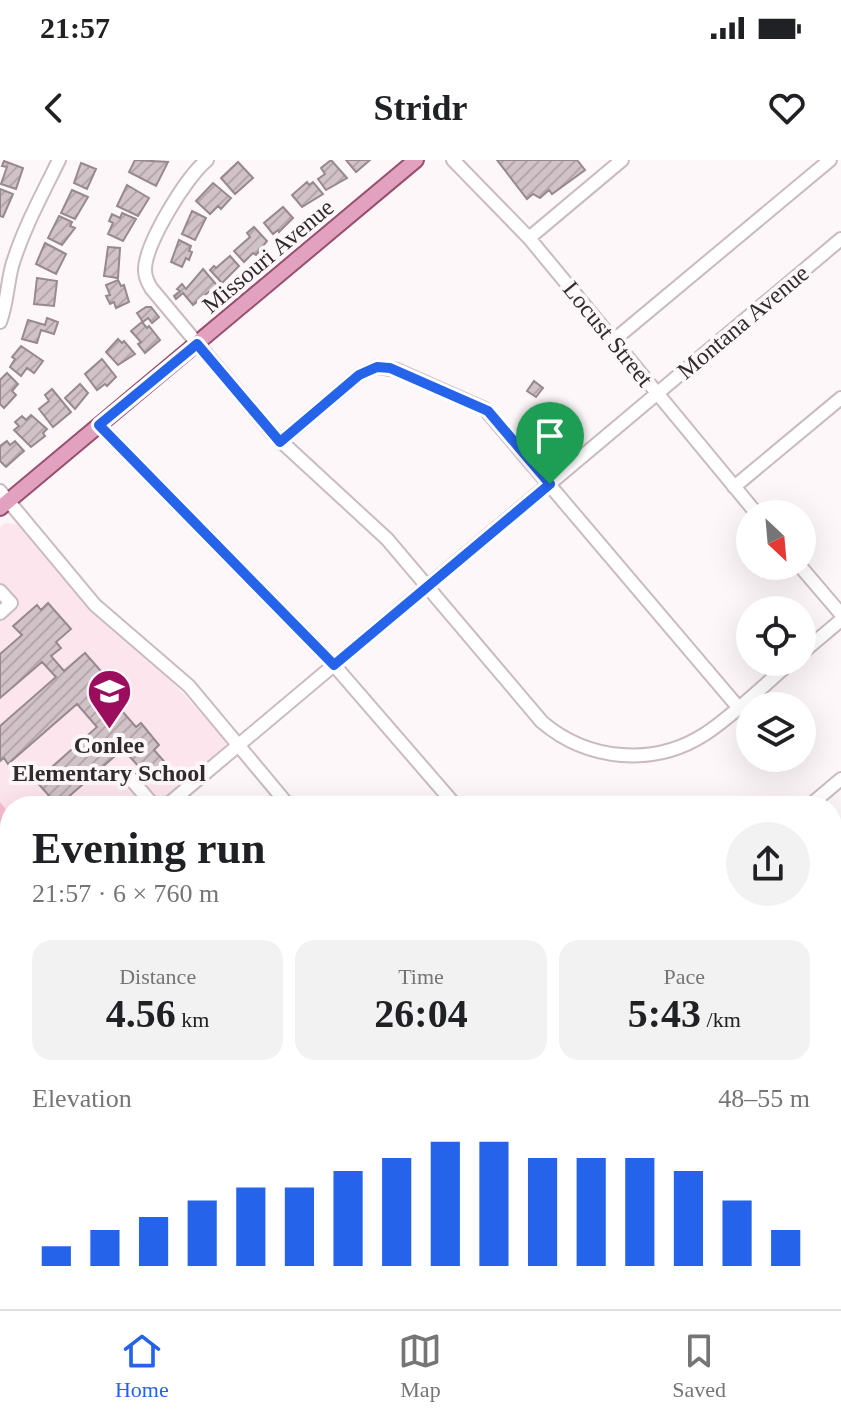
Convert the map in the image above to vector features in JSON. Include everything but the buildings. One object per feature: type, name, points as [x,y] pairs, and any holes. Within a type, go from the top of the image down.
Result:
[{"type":"main road","name":"Missouri Avenue","points":[[3,500],[99,425],[416,160]]},
{"type":"street","points":[[0,322],[12,268],[25,229],[59,160]]},
{"type":"street","points":[[207,160],[176,195],[148,258],[145,271],[151,288],[280,442],[387,539],[542,722],[562,737],[586,748],[624,756],[645,755],[666,751],[704,734],[736,709]]},
{"type":"street","name":"Locust Street","points":[[453,160],[529,238],[745,500]]},
{"type":"street","points":[[529,238],[622,160]]},
{"type":"street","points":[[614,340],[830,160]]},
{"type":"street","name":"Montana Avenue","points":[[178,796],[841,239]]},
{"type":"street","points":[[280,442],[359,375],[377,367],[390,368],[488,411],[736,705]]},
{"type":"street","points":[[734,487],[841,398]]},
{"type":"street","points":[[99,425],[334,665],[447,796]]},
{"type":"street","points":[[3,500],[95,605],[189,686],[281,796]]},
{"type":"street","points":[[811,580],[841,617],[816,640]]},
{"type":"street","points":[[0,591],[11,603],[0,613]]},
{"type":"street","points":[[756,692],[775,676]]},
{"type":"street","points":[[130,778],[145,796]]},
{"type":"street","points":[[821,796],[841,779]]},
{"type":"shaded area","name":"Conlee Elementary School","points":[[5,523],[17,524],[91,612],[169,678],[226,741],[225,748],[167,796],[0,796],[0,527]]},
{"type":"place","name":"Conlee Elementary School","points":[[109,730]]},
{"type":"route","points":[[197,344],[280,442],[364,371],[383,367],[397,370],[485,409],[550,484],[334,665],[99,425],[197,344]]}]
